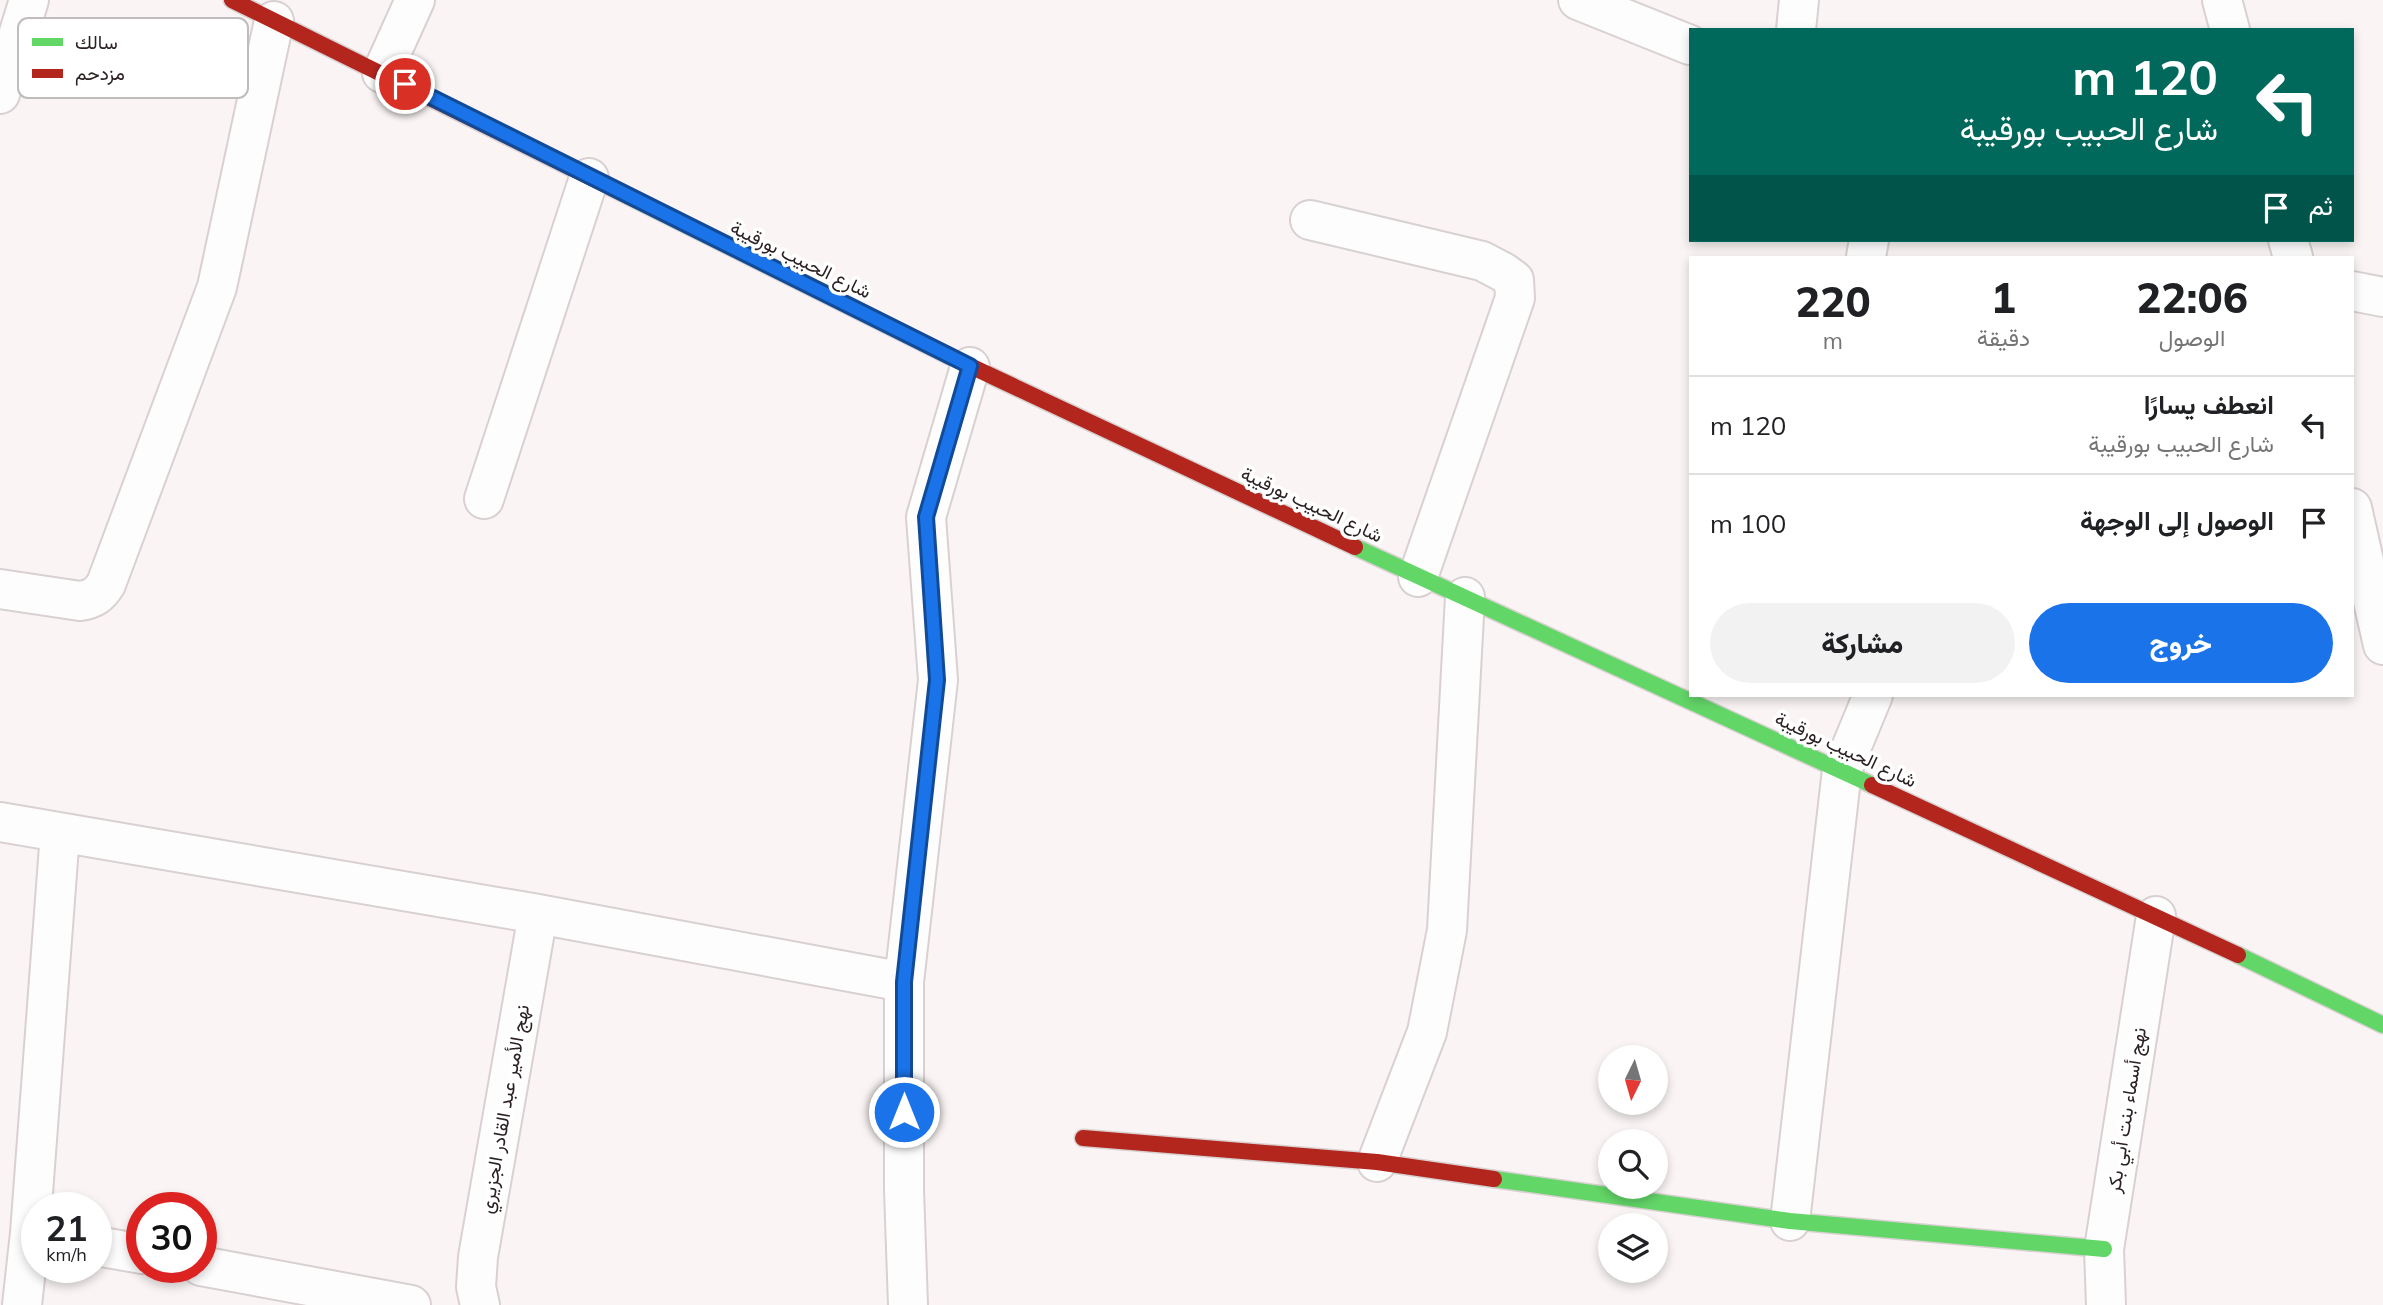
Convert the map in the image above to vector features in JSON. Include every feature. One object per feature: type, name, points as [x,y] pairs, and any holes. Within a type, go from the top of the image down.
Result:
[{"type":"main road","name":"شارع الحبيب بورقيبة","points":[[232,0],[970,366],[1418,577],[1842,769],[2383,1025]]},
{"type":"main road","points":[[1083,1138],[1377,1162],[1790,1221],[2104,1250]]},
{"type":"street","points":[[23,18],[29,0]]},
{"type":"street","points":[[382,73],[415,0]]},
{"type":"street","points":[[1578,0],[1689,45]]},
{"type":"street","points":[[1796,28],[1799,0]]},
{"type":"street","points":[[2222,0],[2229,28]]},
{"type":"street","points":[[0,589],[80,601],[100,593],[106,584],[217,287],[274,21]]},
{"type":"street","points":[[0,94],[18,36]]},
{"type":"street","points":[[484,499],[589,178]]},
{"type":"street","points":[[1310,220],[1482,261],[1514,280],[1515,298],[1418,577]]},
{"type":"street","points":[[2354,291],[2383,297]]},
{"type":"street","points":[[908,1305],[904,1190],[904,982],[937,680],[926,517],[970,366]]},
{"type":"street","points":[[2354,517],[2383,645]]},
{"type":"street","points":[[1377,1162],[1427,1032],[1447,930],[1465,597]]},
{"type":"street","points":[[1790,1221],[1842,769],[1872,697]]},
{"type":"street","points":[[0,822],[538,914],[904,982]]},
{"type":"street","points":[[36,1192],[60,833]]},
{"type":"street","name":"نهج اﻷمير عبد القادر الجزيري","points":[[480,1305],[476,1287],[478,1257],[538,914]]},
{"type":"street","name":"نهج أسماء بنت أبي بكر","points":[[2106,1305],[2104,1250],[2156,916]]},
{"type":"street","points":[[217,1269],[411,1305]]},
{"type":"street","points":[[22,1305],[25,1283]]},
{"type":"traffic: fast","points":[[636,200],[949,356]]},
{"type":"traffic: fast","points":[[1355,547],[1872,785]]},
{"type":"traffic: fast","points":[[2238,955],[2383,1025]]},
{"type":"traffic: fast","points":[[1494,1179],[1790,1221],[2104,1249]]},
{"type":"traffic: jam","points":[[232,0],[636,200]]},
{"type":"traffic: jam","points":[[949,356],[1355,547]]},
{"type":"traffic: jam","points":[[1872,785],[2238,955]]},
{"type":"traffic: jam","points":[[1083,1138],[1377,1162],[1494,1179]]},
{"type":"route","points":[[405,84],[970,366],[926,517],[937,680],[904,982],[904,1112]]}]
